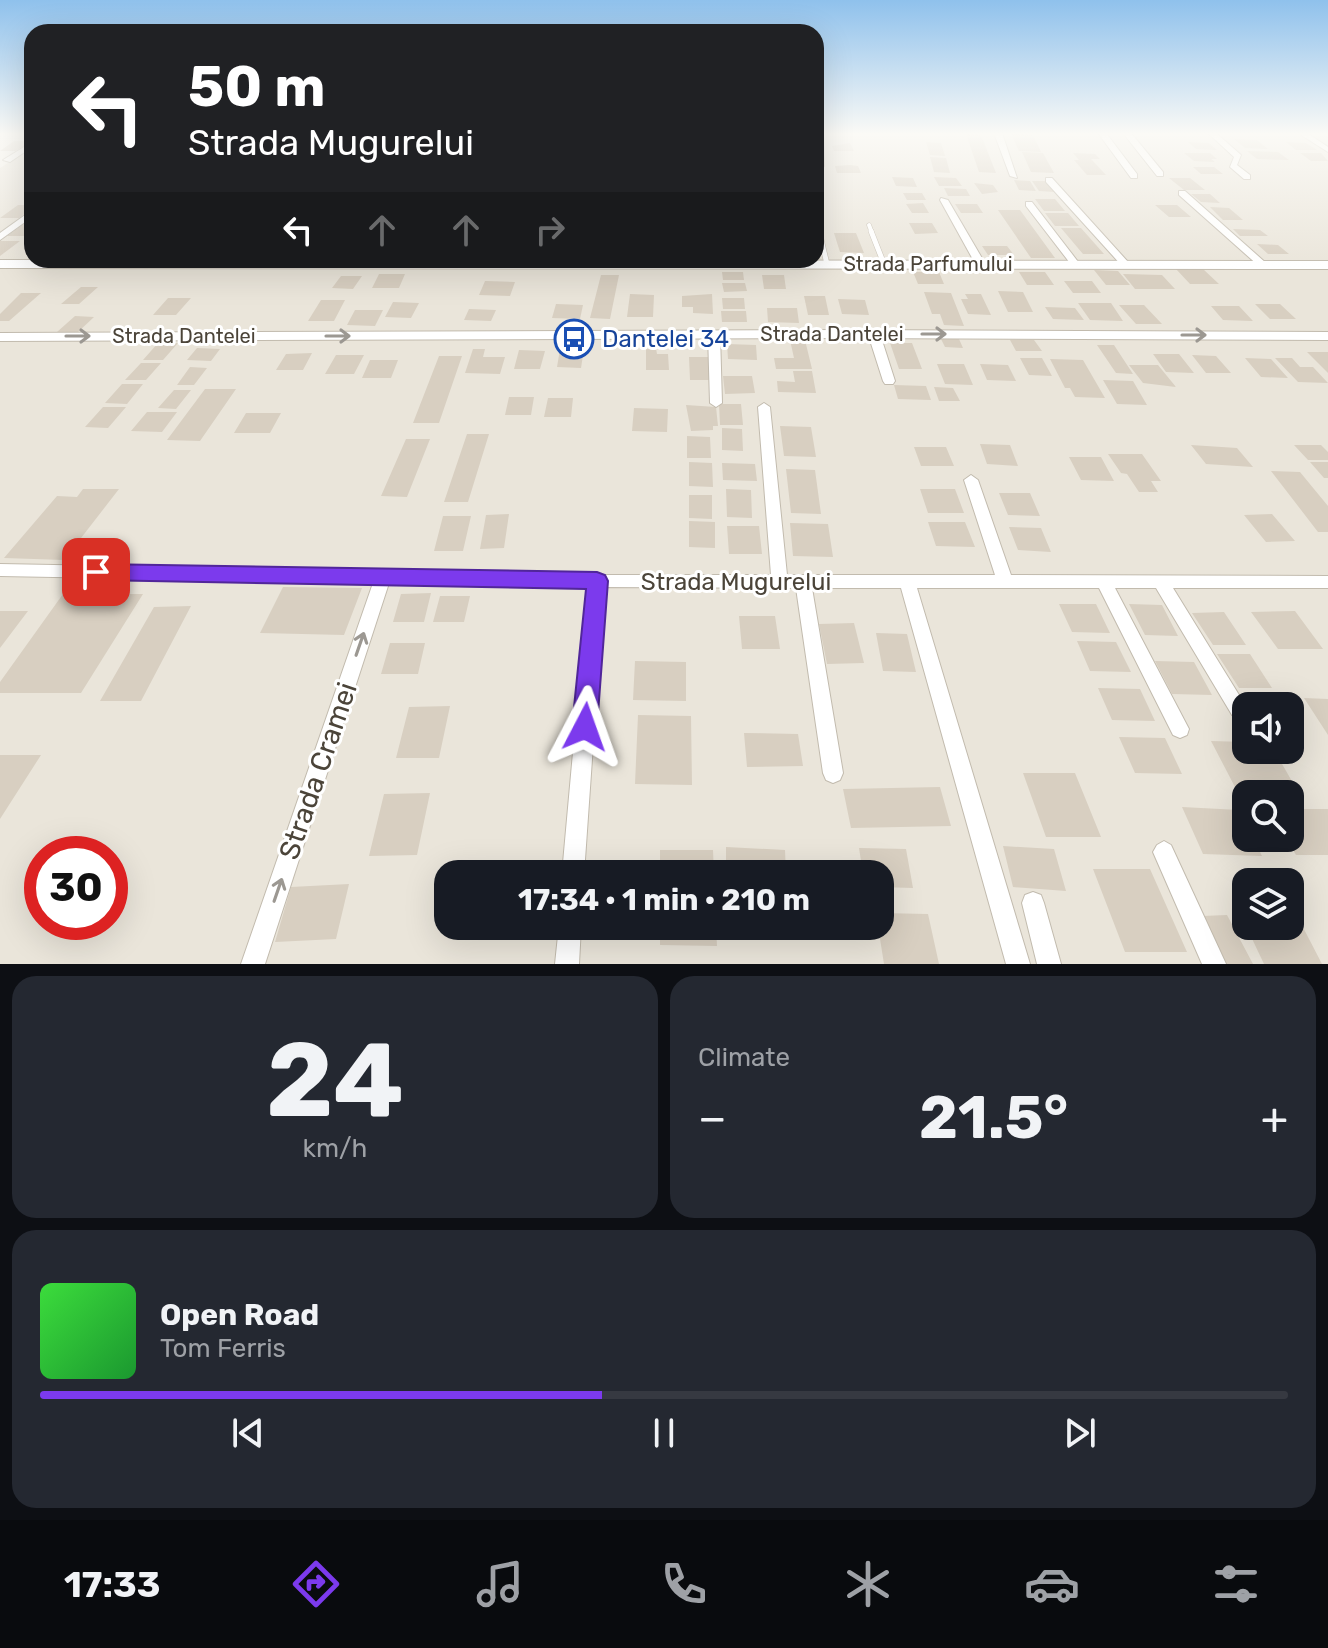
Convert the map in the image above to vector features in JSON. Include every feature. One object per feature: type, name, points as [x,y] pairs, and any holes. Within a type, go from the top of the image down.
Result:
[{"type":"street","points":[[1049,180],[1126,265]]},
{"type":"street","points":[[1182,193],[1263,265]]},
{"type":"street","points":[[944,200],[981,265]]},
{"type":"street","points":[[1029,204],[1076,265]]},
{"type":"street","points":[[0,237],[24,219]]},
{"type":"street","name":"Strada Parfumului","points":[[0,264],[24,263]]},
{"type":"street","name":"Strada Parfumului","points":[[824,264],[1328,265]]},
{"type":"street","points":[[714,334],[716,403]]},
{"type":"street","name":"Strada Dantelei","points":[[0,337],[714,334],[1328,336]]},
{"type":"street","points":[[874,334],[889,381]]},
{"type":"street","points":[[764,407],[780,582]]},
{"type":"street","points":[[971,480],[1006,583]]},
{"type":"street","name":"Strada Mugurelui","points":[[0,570],[597,581],[1328,582]]},
{"type":"street","name":"Strada Cramei","points":[[253,964],[383,578]]},
{"type":"street","points":[[574,860],[597,581]]},
{"type":"street","points":[[803,582],[833,773]]},
{"type":"street","points":[[1104,582],[1180,729]]},
{"type":"street","points":[[1161,582],[1232,699]]},
{"type":"street","points":[[908,583],[1018,964]]},
{"type":"street","points":[[1164,852],[1214,964]]},
{"type":"street","points":[[1033,903],[1049,964]]},
{"type":"street","points":[[567,964],[569,940]]},
{"type":"lane","points":[[869,225],[884,264]]},
{"type":"lane","points":[[824,252],[827,264]]},
{"type":"shaded area","points":[[0,178],[24,178],[24,268],[824,268],[824,178],[1328,178],[1328,964],[0,964]]},
{"type":"building","points":[[892,178],[913,178],[917,187],[896,186]]},
{"type":"building","points":[[935,178],[956,178],[962,186],[939,186]]},
{"type":"building","points":[[1169,178],[1190,178],[1205,190],[1184,190]]},
{"type":"building","points":[[1014,180],[1030,181],[1036,191],[1019,190]]},
{"type":"building","points":[[1032,181],[1047,181],[1055,192],[1039,191]]},
{"type":"building","points":[[974,183],[993,185],[998,192],[982,194]]},
{"type":"building","points":[[944,188],[966,189],[970,196],[948,196]]},
{"type":"building","points":[[903,193],[922,193],[926,200],[907,200]]},
{"type":"building","points":[[1191,194],[1210,194],[1220,203],[1201,202]]},
{"type":"building","points":[[1035,199],[1055,199],[1065,211],[1044,211]]},
{"type":"building","points":[[923,203],[929,213],[912,213],[906,204]]},
{"type":"building","points":[[955,204],[977,204],[983,213],[961,213]]},
{"type":"building","points":[[18,205],[24,205],[24,214],[19,218],[0,218]]},
{"type":"building","points":[[1155,205],[1177,205],[1191,217],[1169,217]]},
{"type":"building","points":[[1210,207],[1229,208],[1243,220],[1223,220]]},
{"type":"building","points":[[998,210],[1020,210],[1055,258],[1031,258]]},
{"type":"building","points":[[1045,213],[1068,213],[1079,226],[1055,226]]},
{"type":"building","points":[[909,223],[932,223],[938,233],[915,234]]},
{"type":"building","points":[[24,224],[24,236],[7,236]]},
{"type":"building","points":[[1061,228],[1081,228],[1104,254],[1083,254]]},
{"type":"building","points":[[1233,229],[1260,230],[1268,236],[1240,236]]},
{"type":"building","points":[[834,233],[856,233],[864,253],[840,252]]},
{"type":"building","points":[[0,241],[20,241],[0,256]]},
{"type":"building","points":[[1257,244],[1278,245],[1289,254],[1268,254]]},
{"type":"building","points":[[982,246],[1007,246],[1014,255],[988,255]]},
{"type":"building","points":[[1176,269],[1203,269],[1219,284],[1190,284]]},
{"type":"building","points":[[1094,270],[1118,271],[1130,285],[1106,285]]},
{"type":"building","points":[[722,272],[743,272],[744,280],[723,280]]},
{"type":"building","points":[[913,272],[939,272],[944,284],[918,284]]},
{"type":"building","points":[[1019,272],[1045,272],[1054,285],[1027,285]]},
{"type":"building","points":[[379,274],[405,274],[399,288],[372,288]]},
{"type":"building","points":[[1123,274],[1162,275],[1175,289],[1135,289]]},
{"type":"building","points":[[601,275],[619,275],[610,319],[590,318]]},
{"type":"building","points":[[762,275],[784,275],[786,289],[764,289]]},
{"type":"building","points":[[341,276],[362,276],[353,289],[332,288]]},
{"type":"building","points":[[485,281],[515,282],[510,296],[479,295]]},
{"type":"building","points":[[1064,281],[1092,281],[1101,293],[1073,293]]},
{"type":"building","points":[[722,283],[745,283],[747,291],[724,292]]},
{"type":"building","points":[[81,287],[98,287],[79,304],[61,304]]},
{"type":"building","points":[[998,291],[1023,292],[1033,312],[1008,312]]},
{"type":"building","points":[[924,292],[951,293],[964,326],[944,325],[940,314],[932,314]]},
{"type":"building","points":[[21,293],[41,293],[9,321],[0,321],[0,314]]},
{"type":"building","points":[[630,294],[654,295],[653,317],[627,317]]},
{"type":"building","points":[[712,294],[713,314],[693,313],[693,307],[682,307],[682,296]]},
{"type":"building","points":[[965,294],[981,294],[991,315],[968,314],[961,299],[968,299]]},
{"type":"building","points":[[804,296],[825,296],[829,315],[808,315]]},
{"type":"building","points":[[168,298],[191,298],[176,315],[153,315]]},
{"type":"building","points":[[722,298],[744,298],[745,309],[723,309]]},
{"type":"building","points":[[838,299],[865,300],[869,315],[842,314]]},
{"type":"building","points":[[321,300],[345,300],[334,321],[308,321]]},
{"type":"building","points":[[393,302],[419,303],[411,318],[385,317]]},
{"type":"building","points":[[1078,303],[1111,303],[1123,321],[1090,320]]},
{"type":"building","points":[[556,304],[583,305],[580,319],[552,318]]},
{"type":"building","points":[[1255,304],[1280,304],[1296,319],[1270,319]]},
{"type":"building","points":[[1119,305],[1144,305],[1162,324],[1136,324]]},
{"type":"building","points":[[1211,306],[1239,306],[1253,321],[1223,320]]},
{"type":"building","points":[[1045,307],[1075,308],[1084,320],[1053,319]]},
{"type":"building","points":[[767,308],[797,308],[799,323],[768,322]]},
{"type":"building","points":[[469,309],[496,310],[491,321],[464,320]]},
{"type":"building","points":[[355,310],[383,310],[375,326],[347,325]]},
{"type":"building","points":[[721,311],[746,311],[747,322],[722,322]]},
{"type":"building","points":[[75,316],[94,317],[77,333],[57,332]]},
{"type":"building","points":[[941,339],[959,339],[963,348],[945,347]]},
{"type":"building","points":[[790,340],[805,340],[812,369],[776,369],[774,358],[794,358]]},
{"type":"building","points":[[1010,340],[1034,340],[1042,351],[1016,351]]},
{"type":"building","points":[[158,343],[178,343],[163,360],[143,360]]},
{"type":"building","points":[[890,343],[912,343],[922,369],[899,369]]},
{"type":"building","points":[[727,344],[756,345],[757,360],[728,359]]},
{"type":"building","points":[[1097,345],[1114,345],[1133,374],[1116,373]]},
{"type":"building","points":[[197,348],[220,349],[211,361],[187,360]]},
{"type":"building","points":[[656,348],[657,354],[668,354],[669,370],[646,370],[646,349]]},
{"type":"building","points":[[473,349],[485,349],[483,357],[505,357],[500,374],[465,373]]},
{"type":"building","points":[[560,349],[584,349],[581,368],[557,367]]},
{"type":"building","points":[[519,350],[545,351],[540,369],[514,369]]},
{"type":"building","points":[[1307,352],[1328,352],[1328,373]]},
{"type":"building","points":[[312,353],[303,370],[276,370],[286,354]]},
{"type":"building","points":[[1153,354],[1179,354],[1194,373],[1166,372]]},
{"type":"building","points":[[336,355],[364,355],[354,374],[325,374]]},
{"type":"building","points":[[1192,355],[1216,356],[1231,373],[1206,373]]},
{"type":"building","points":[[439,356],[462,356],[439,423],[413,423]]},
{"type":"building","points":[[689,357],[710,357],[712,380],[690,380]]},
{"type":"building","points":[[1020,358],[1042,358],[1052,376],[1029,375]]},
{"type":"building","points":[[1245,358],[1271,359],[1288,378],[1261,377]]},
{"type":"building","points":[[1275,358],[1292,358],[1300,367],[1313,367],[1328,383],[1298,382]]},
{"type":"building","points":[[1050,359],[1083,360],[1105,398],[1075,397],[1070,388],[1065,388]]},
{"type":"building","points":[[370,360],[398,360],[391,378],[362,378]]},
{"type":"building","points":[[141,363],[161,363],[146,380],[125,380]]},
{"type":"building","points":[[937,364],[964,364],[973,385],[945,384]]},
{"type":"building","points":[[980,364],[1008,365],[1016,381],[987,380]]},
{"type":"building","points":[[1129,365],[1158,365],[1176,387],[1143,383]]},
{"type":"building","points":[[190,367],[207,368],[194,385],[177,385]]},
{"type":"building","points":[[793,371],[812,371],[816,393],[778,392],[777,381],[795,382]]},
{"type":"building","points":[[723,376],[752,376],[755,393],[725,394]]},
{"type":"building","points":[[1103,380],[1133,381],[1147,405],[1117,404]]},
{"type":"building","points":[[122,384],[143,384],[127,404],[105,403]]},
{"type":"building","points":[[894,385],[926,386],[931,400],[898,399]]},
{"type":"building","points":[[934,387],[953,388],[960,401],[939,401]]},
{"type":"building","points":[[205,389],[236,389],[200,441],[167,440]]},
{"type":"building","points":[[174,390],[191,390],[176,409],[158,408]]},
{"type":"building","points":[[509,397],[534,397],[531,415],[505,415]]},
{"type":"building","points":[[548,398],[573,398],[571,417],[544,417]]},
{"type":"building","points":[[719,404],[741,404],[743,425],[720,425]]},
{"type":"building","points":[[686,405],[716,407],[718,426],[713,426],[713,430],[691,431]]},
{"type":"building","points":[[103,407],[126,407],[108,428],[85,427]]},
{"type":"building","points":[[634,408],[668,409],[667,432],[632,431]]},
{"type":"building","points":[[147,412],[177,412],[162,432],[131,431]]},
{"type":"building","points":[[246,413],[281,413],[270,433],[234,433]]},
{"type":"building","points":[[780,426],[811,427],[816,457],[784,456]]},
{"type":"building","points":[[722,428],[742,429],[743,451],[722,450]]},
{"type":"building","points":[[467,434],[489,434],[468,502],[444,502]]},
{"type":"building","points":[[687,436],[710,437],[711,458],[687,458]]},
{"type":"building","points":[[406,439],[430,439],[407,497],[381,496]]},
{"type":"building","points":[[980,444],[1010,445],[1018,466],[987,464]]},
{"type":"building","points":[[1191,445],[1237,448],[1253,467],[1206,464]]},
{"type":"building","points":[[1294,445],[1321,445],[1328,452],[1328,460],[1308,460]]},
{"type":"building","points":[[914,447],[946,447],[954,466],[921,466]]},
{"type":"building","points":[[1108,454],[1142,454],[1161,481],[1151,481],[1158,492],[1139,492]]},
{"type":"building","points":[[1069,457],[1101,457],[1114,481],[1081,480]]},
{"type":"building","points":[[689,462],[712,463],[713,487],[689,486]]},
{"type":"building","points":[[1310,462],[1328,462],[1328,478],[1324,478]]},
{"type":"building","points":[[722,463],[755,464],[757,481],[723,480]]},
{"type":"building","points":[[786,469],[815,470],[821,514],[791,513]]},
{"type":"building","points":[[1271,471],[1300,472],[1328,506],[1328,532],[1318,532]]},
{"type":"building","points":[[83,489],[119,489],[64,560],[4,558],[57,496],[77,497]]},
{"type":"building","points":[[726,489],[751,490],[752,518],[727,517]]},
{"type":"building","points":[[920,489],[955,489],[964,513],[928,513]]},
{"type":"building","points":[[999,493],[1030,493],[1040,516],[1008,515]]},
{"type":"building","points":[[689,495],[712,495],[712,519],[689,518]]},
{"type":"building","points":[[509,514],[504,548],[480,549],[486,515]]},
{"type":"building","points":[[1272,514],[1295,541],[1266,542],[1244,515]]},
{"type":"building","points":[[443,516],[471,516],[463,551],[434,551]]},
{"type":"building","points":[[689,521],[715,522],[715,548],[689,547]]},
{"type":"building","points":[[928,522],[965,522],[975,547],[936,546]]},
{"type":"building","points":[[790,523],[828,524],[833,557],[793,556]]},
{"type":"building","points":[[727,526],[759,526],[762,554],[729,554]]},
{"type":"building","points":[[1009,527],[1041,528],[1051,552],[1018,550]]},
{"type":"building","points":[[283,587],[362,588],[344,635],[260,633]]},
{"type":"building","points":[[431,593],[424,622],[393,622],[401,594]]},
{"type":"building","points":[[63,594],[143,594],[81,693],[0,693],[0,682]]},
{"type":"building","points":[[440,596],[470,596],[464,622],[433,622]]},
{"type":"building","points":[[1059,604],[1096,604],[1110,633],[1072,632]]},
{"type":"building","points":[[1129,604],[1162,605],[1178,636],[1145,635]]},
{"type":"building","points":[[191,606],[141,701],[100,701],[154,607]]},
{"type":"building","points":[[0,611],[28,611],[0,648]]},
{"type":"building","points":[[1295,611],[1323,649],[1278,649],[1251,612]]},
{"type":"building","points":[[1224,612],[1246,645],[1213,645],[1192,613]]},
{"type":"building","points":[[739,616],[775,616],[780,649],[742,649]]},
{"type":"building","points":[[854,623],[864,663],[827,664],[819,624]]},
{"type":"building","points":[[876,633],[907,634],[916,672],[883,671]]},
{"type":"building","points":[[1077,641],[1116,642],[1131,672],[1090,671]]},
{"type":"building","points":[[390,643],[425,643],[418,674],[381,674]]},
{"type":"building","points":[[1217,654],[1250,654],[1272,688],[1239,688]]},
{"type":"building","points":[[635,661],[686,662],[686,701],[633,700]]},
{"type":"building","points":[[1155,661],[1194,662],[1212,695],[1172,694]]},
{"type":"building","points":[[1098,688],[1140,689],[1155,721],[1112,720]]},
{"type":"building","points":[[1304,698],[1328,699],[1328,735]]},
{"type":"building","points":[[450,706],[439,758],[396,758],[409,707]]},
{"type":"building","points":[[638,715],[691,716],[692,785],[635,784]]},
{"type":"building","points":[[744,733],[798,734],[803,766],[747,767]]},
{"type":"building","points":[[1119,737],[1165,738],[1182,774],[1135,773]]},
{"type":"building","points":[[1211,741],[1232,742],[1232,764],[1282,764],[1291,780],[1232,780]]},
{"type":"building","points":[[0,755],[41,755],[0,819]]},
{"type":"building","points":[[1023,773],[1075,773],[1101,837],[1046,837]]},
{"type":"building","points":[[940,787],[951,826],[851,828],[843,789]]},
{"type":"building","points":[[430,793],[417,855],[369,856],[384,794]]},
{"type":"building","points":[[1182,807],[1232,810],[1232,852],[1260,852],[1262,856],[1203,854]]},
{"type":"building","points":[[1304,809],[1328,809],[1328,855],[1296,855],[1294,852],[1304,852]]},
{"type":"building","points":[[1003,846],[1054,849],[1066,891],[1013,887]]},
{"type":"building","points":[[726,847],[785,850],[785,860],[726,860]]},
{"type":"building","points":[[859,848],[906,849],[913,888],[894,887],[894,860],[861,860]]},
{"type":"building","points":[[660,850],[713,850],[713,860],[660,860]]},
{"type":"building","points":[[1093,869],[1150,869],[1187,952],[1125,952]]},
{"type":"building","points":[[349,884],[336,939],[275,942],[291,887]]},
{"type":"building","points":[[894,913],[928,914],[939,964],[884,964],[880,940],[894,940]]},
{"type":"building","points":[[1227,915],[1232,924],[1232,940],[1240,940],[1253,964],[1226,964],[1202,916]]},
{"type":"building","points":[[1304,929],[1322,964],[1264,964],[1253,940],[1304,940]]},
{"type":"building","points":[[660,940],[717,940],[717,946],[660,945]]},
{"type":"place","name":"Dantelei 34","points":[[574,339]]},
{"type":"route","points":[[96,572],[597,581],[585,727]]}]
